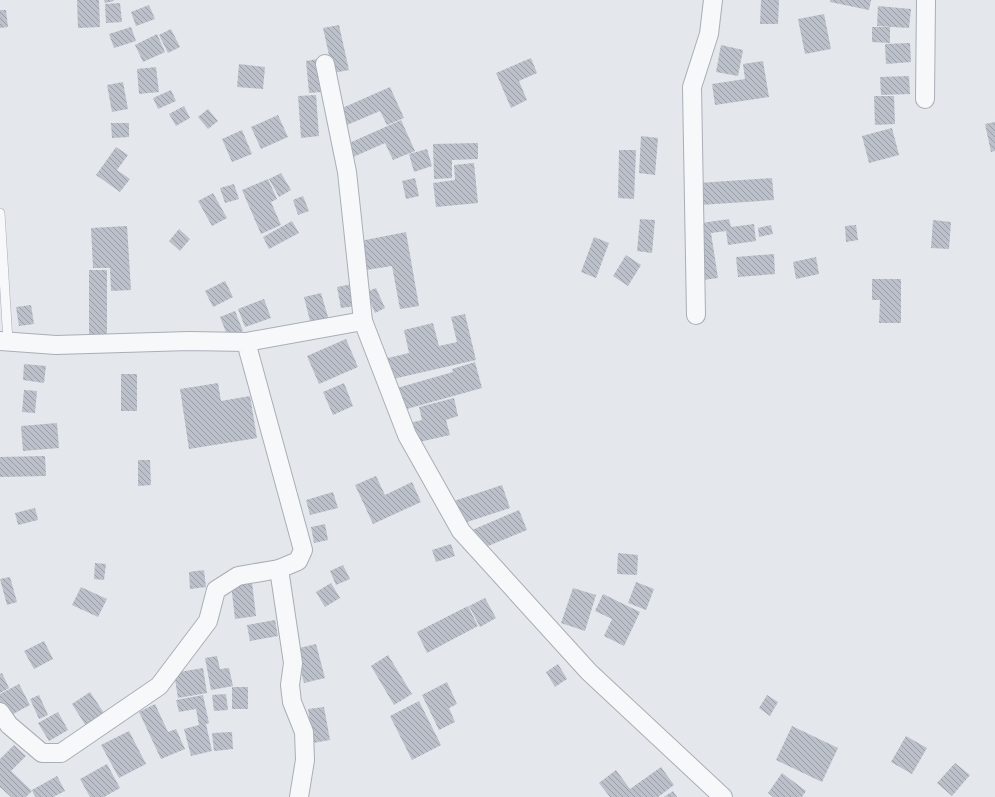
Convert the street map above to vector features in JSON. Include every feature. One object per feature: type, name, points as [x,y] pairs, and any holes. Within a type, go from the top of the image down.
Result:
[{"type":"street","points":[[696,315],[692,86],[709,34],[713,0]]},
{"type":"street","points":[[925,99],[926,0]]},
{"type":"street","points":[[325,64],[347,172],[363,321],[407,435],[461,531],[589,672],[723,797]]},
{"type":"street","points":[[4,341],[56,345],[189,341],[246,342],[363,321]]},
{"type":"street","points":[[0,712],[9,725],[42,753],[60,753],[159,686],[208,621],[216,590],[238,576],[279,569],[298,561],[303,550],[246,342]]},
{"type":"street","points":[[279,569],[293,663],[290,685],[292,702],[304,732],[305,760],[299,797]]},
{"type":"lane","points":[[0,213],[4,341]]},
{"type":"building","points":[[77,0],[99,0],[100,27],[78,28]]},
{"type":"building","points":[[104,0],[114,0],[114,1],[105,3]]},
{"type":"building","points":[[761,0],[779,0],[778,24],[760,24]]},
{"type":"building","points":[[830,0],[871,0],[869,10],[830,2]]},
{"type":"building","points":[[120,3],[122,22],[106,23],[105,4]]},
{"type":"building","points":[[149,5],[155,19],[136,26],[131,12]]},
{"type":"building","points":[[878,6],[911,9],[909,28],[877,26]]},
{"type":"building","points":[[0,10],[6,10],[8,27],[0,28]]},
{"type":"building","points":[[824,14],[831,49],[805,54],[798,19]]},
{"type":"building","points":[[339,25],[349,70],[333,73],[323,28]]},
{"type":"building","points":[[131,27],[136,41],[114,48],[109,34]]},
{"type":"building","points":[[872,27],[890,27],[890,43],[872,42]]},
{"type":"building","points":[[171,29],[180,47],[168,53],[159,35]]},
{"type":"building","points":[[157,34],[165,52],[143,62],[135,45]]},
{"type":"building","points":[[910,43],[911,62],[886,64],[885,44]]},
{"type":"building","points":[[721,45],[743,50],[738,76],[716,72]]},
{"type":"building","points":[[531,58],[537,73],[519,81],[527,100],[511,108],[496,73]]},
{"type":"building","points":[[318,59],[321,92],[309,93],[306,61]]},
{"type":"building","points":[[763,61],[769,97],[715,105],[712,84],[745,79],[743,64]]},
{"type":"building","points":[[239,64],[265,67],[263,89],[237,87]]},
{"type":"building","points":[[156,67],[159,92],[139,94],[137,69]]},
{"type":"building","points":[[909,76],[910,94],[881,95],[880,77]]},
{"type":"building","points":[[123,82],[128,109],[112,112],[107,85]]},
{"type":"building","points":[[390,87],[404,118],[387,125],[380,111],[347,125],[340,109]]},
{"type":"building","points":[[171,90],[176,101],[158,109],[153,98]]},
{"type":"building","points":[[316,95],[319,136],[301,138],[298,96]]},
{"type":"building","points":[[874,96],[894,96],[895,124],[875,125]]},
{"type":"building","points":[[184,106],[190,118],[176,126],[169,114]]},
{"type":"building","points":[[208,109],[218,121],[208,129],[198,117]]},
{"type":"building","points":[[278,115],[288,137],[261,149],[251,127]]},
{"type":"building","points":[[401,120],[415,151],[393,160],[385,143],[353,157],[347,144]]},
{"type":"building","points":[[995,122],[995,151],[991,152],[985,124]]},
{"type":"building","points":[[111,123],[129,123],[129,137],[112,138]]},
{"type":"building","points":[[892,128],[899,155],[869,163],[862,136]]},
{"type":"building","points":[[242,130],[252,154],[232,162],[222,139]]},
{"type":"building","points":[[641,136],[658,138],[655,175],[639,173]]},
{"type":"building","points":[[478,143],[478,159],[452,160],[452,178],[434,179],[433,144]]},
{"type":"building","points":[[116,147],[128,155],[117,170],[130,179],[120,192],[96,175]]},
{"type":"building","points":[[427,149],[432,166],[414,172],[409,154]]},
{"type":"building","points":[[619,150],[636,150],[634,199],[618,198]]},
{"type":"building","points":[[474,163],[478,203],[436,207],[433,183],[455,180],[454,165]]},
{"type":"building","points":[[281,173],[291,190],[279,197],[269,179]]},
{"type":"building","points":[[415,178],[419,196],[406,199],[402,181]]},
{"type":"building","points":[[772,178],[774,200],[700,205],[699,183]]},
{"type":"building","points":[[268,179],[277,199],[271,202],[281,225],[261,234],[242,190]]},
{"type":"building","points":[[234,184],[239,199],[225,203],[220,188]]},
{"type":"building","points":[[213,193],[227,218],[212,226],[198,201]]},
{"type":"building","points":[[303,196],[309,211],[298,215],[293,200]]},
{"type":"building","points":[[640,219],[655,220],[652,253],[637,251]]},
{"type":"building","points":[[729,219],[731,227],[754,224],[756,241],[728,245],[726,231],[711,233],[718,278],[703,280],[695,224]]},
{"type":"building","points":[[933,220],[951,222],[949,249],[931,248]]},
{"type":"building","points":[[292,221],[299,233],[269,249],[263,237]]},
{"type":"building","points":[[771,225],[773,234],[759,237],[758,228]]},
{"type":"building","points":[[856,225],[858,240],[846,242],[845,226]]},
{"type":"building","points":[[127,226],[131,290],[111,291],[110,268],[93,268],[91,228]]},
{"type":"building","points":[[179,229],[190,239],[180,251],[169,241]]},
{"type":"building","points":[[406,232],[419,306],[400,309],[392,266],[366,270],[360,241]]},
{"type":"building","points":[[594,237],[609,243],[596,278],[581,272]]},
{"type":"building","points":[[774,254],[775,274],[738,277],[736,257]]},
{"type":"building","points":[[626,255],[641,265],[628,286],[613,276]]},
{"type":"building","points":[[816,257],[819,274],[796,279],[793,262]]},
{"type":"building","points":[[89,270],[107,270],[107,336],[89,335]]},
{"type":"building","points":[[872,279],[901,279],[901,323],[879,323],[880,300],[872,300]]},
{"type":"building","points":[[225,281],[233,297],[213,307],[205,291]]},
{"type":"building","points":[[352,284],[356,306],[341,308],[337,287]]},
{"type":"building","points":[[376,288],[385,308],[375,313],[366,292]]},
{"type":"building","points":[[321,293],[330,324],[312,329],[304,297]]},
{"type":"building","points":[[264,299],[271,318],[245,327],[238,309]]},
{"type":"building","points":[[31,305],[34,324],[19,326],[16,307]]},
{"type":"building","points":[[235,311],[243,331],[228,337],[220,317]]},
{"type":"building","points":[[465,314],[476,360],[384,381],[379,360],[409,353],[404,330],[433,323],[439,346],[457,342],[451,317]]},
{"type":"building","points":[[346,339],[358,367],[319,384],[307,356]]},
{"type":"building","points":[[475,362],[482,388],[396,412],[390,390],[453,372],[452,369]]},
{"type":"building","points":[[24,364],[46,366],[44,383],[23,380]]},
{"type":"building","points":[[121,374],[137,374],[137,411],[121,411]]},
{"type":"building","points":[[218,383],[221,401],[250,396],[257,438],[189,449],[180,389]]},
{"type":"building","points":[[344,383],[353,406],[333,415],[323,392]]},
{"type":"building","points":[[24,390],[37,391],[35,413],[22,412]]},
{"type":"building","points":[[454,398],[458,416],[446,420],[450,435],[406,445],[401,425],[422,420],[419,407]]},
{"type":"building","points":[[57,423],[59,448],[23,451],[21,426]]},
{"type":"building","points":[[45,456],[46,476],[0,477],[0,457]]},
{"type":"building","points":[[138,460],[150,460],[151,485],[138,486]]},
{"type":"building","points":[[376,476],[385,495],[412,482],[421,502],[373,524],[355,485]]},
{"type":"building","points":[[502,485],[510,508],[455,526],[448,503]]},
{"type":"building","points":[[333,492],[338,508],[310,515],[306,500]]},
{"type":"building","points":[[35,508],[38,520],[18,525],[15,513]]},
{"type":"building","points":[[519,510],[527,530],[471,553],[463,534]]},
{"type":"building","points":[[325,524],[328,540],[314,543],[311,527]]},
{"type":"building","points":[[451,544],[455,556],[436,562],[432,550]]},
{"type":"building","points":[[618,553],[638,555],[637,575],[617,574]]},
{"type":"building","points":[[95,563],[106,564],[104,580],[94,579]]},
{"type":"building","points":[[343,565],[350,579],[336,585],[330,571]]},
{"type":"building","points":[[204,570],[206,587],[190,589],[189,572]]},
{"type":"building","points":[[10,577],[17,602],[7,605],[0,579]]},
{"type":"building","points":[[252,582],[256,616],[235,619],[231,584]]},
{"type":"building","points":[[636,582],[654,589],[646,610],[628,603]]},
{"type":"building","points":[[331,583],[340,598],[325,607],[316,592]]},
{"type":"building","points":[[81,587],[107,599],[98,617],[72,605]]},
{"type":"building","points":[[573,588],[596,595],[585,631],[561,623]]},
{"type":"building","points":[[603,594],[640,612],[624,646],[604,636],[612,619],[595,611]]},
{"type":"building","points":[[485,598],[496,618],[480,627],[469,606]]},
{"type":"building","points":[[468,606],[478,626],[427,653],[417,632]]},
{"type":"building","points":[[275,620],[278,636],[250,641],[247,625]]},
{"type":"building","points":[[44,641],[53,659],[34,669],[24,651]]},
{"type":"building","points":[[316,644],[325,678],[304,683],[295,649]]},
{"type":"building","points":[[388,655],[412,694],[394,705],[371,666]]},
{"type":"building","points":[[217,656],[220,669],[229,668],[233,686],[211,690],[205,658]]},
{"type":"building","points":[[558,664],[567,679],[555,687],[546,672]]},
{"type":"building","points":[[203,668],[207,693],[178,698],[174,673]]},
{"type":"building","points":[[2,673],[9,688],[0,693],[0,674]]},
{"type":"building","points":[[447,682],[457,704],[449,708],[455,722],[439,730],[422,695]]},
{"type":"building","points":[[19,684],[30,705],[4,719],[0,711],[0,694]]},
{"type":"building","points":[[232,687],[248,687],[248,709],[232,709]]},
{"type":"building","points":[[90,692],[110,722],[91,734],[72,704]]},
{"type":"building","points":[[226,694],[228,710],[214,711],[212,695]]},
{"type":"building","points":[[39,695],[48,715],[39,719],[30,699]]},
{"type":"building","points":[[203,695],[209,723],[206,724],[212,751],[191,756],[184,729],[199,725],[196,709],[179,712],[176,700]]},
{"type":"building","points":[[767,695],[778,702],[770,716],[759,708]]},
{"type":"building","points":[[419,701],[441,745],[412,760],[390,716]]},
{"type":"building","points":[[155,704],[168,732],[176,729],[185,749],[161,759],[139,712]]},
{"type":"building","points":[[324,707],[330,740],[313,743],[308,709]]},
{"type":"building","points":[[58,712],[68,730],[49,741],[38,723]]},
{"type":"building","points":[[792,726],[838,748],[822,782],[776,760]]},
{"type":"building","points":[[129,731],[146,764],[119,778],[101,745]]},
{"type":"building","points":[[232,732],[233,749],[214,751],[212,733]]},
{"type":"building","points":[[906,736],[927,748],[912,774],[891,762]]},
{"type":"building","points":[[14,745],[26,756],[11,771],[32,791],[26,797],[11,797],[0,787],[0,759]]},
{"type":"building","points":[[955,763],[970,775],[952,796],[937,783]]},
{"type":"building","points":[[107,764],[120,788],[104,797],[90,797],[80,779]]},
{"type":"building","points":[[661,767],[674,785],[658,797],[610,797],[599,783],[616,770],[630,789]]},
{"type":"building","points":[[782,773],[806,791],[802,797],[773,797],[768,793]]},
{"type":"building","points":[[57,776],[65,791],[53,797],[35,797],[32,790]]},
{"type":"building","points":[[673,791],[677,797],[664,797]]}]
